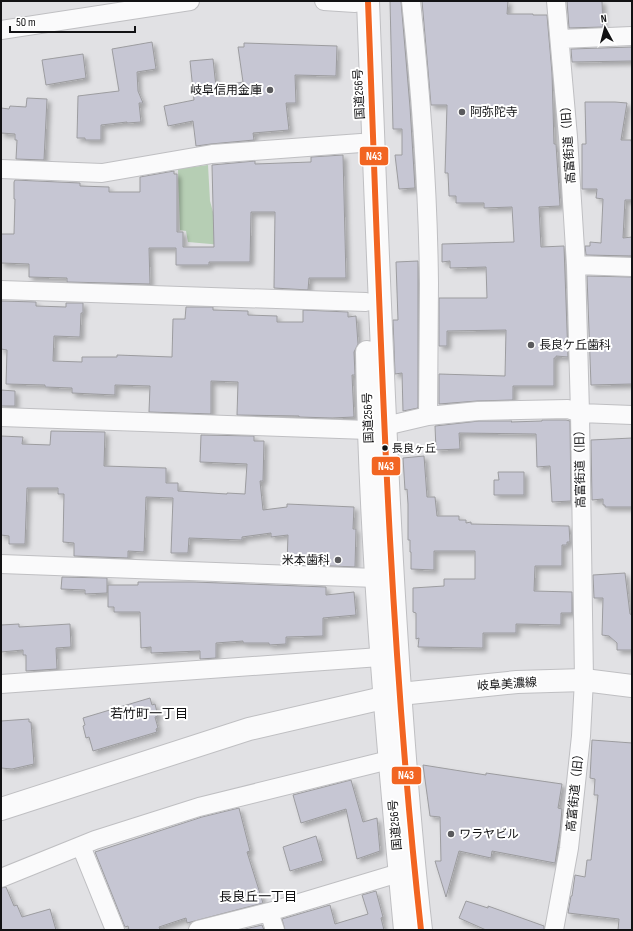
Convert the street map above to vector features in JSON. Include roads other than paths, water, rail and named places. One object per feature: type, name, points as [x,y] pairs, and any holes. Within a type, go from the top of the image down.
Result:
[{"type":"main road","name":"国道256号","points":[[359,2],[361,143],[366,302],[376,428],[392,696],[420,930]]},
{"type":"main road","name":"国道256号","points":[[359,2],[376,428],[376,578],[380,657],[392,696],[389,760],[405,930]]},
{"type":"main road","name":"岐阜美濃線","points":[[1,808],[249,729],[392,696],[517,682],[584,680],[632,686]]},
{"type":"street","points":[[1,30],[190,1]]},
{"type":"street","points":[[324,1],[359,2]]},
{"type":"street","points":[[411,1],[424,141],[429,282],[428,416]]},
{"type":"street","name":"高富街道（旧）","points":[[554,930],[569,848],[582,736],[584,680],[576,265],[568,137],[556,1]]},
{"type":"street","points":[[560,39],[632,36]]},
{"type":"street","points":[[1,169],[102,173],[212,154],[361,143]]},
{"type":"street","points":[[576,265],[632,267]]},
{"type":"street","points":[[1,290],[366,302]]},
{"type":"street","points":[[1,417],[376,428],[428,416],[485,411],[568,410],[580,413],[632,415]]},
{"type":"street","points":[[1,564],[376,578]]},
{"type":"street","points":[[1,684],[380,657]]},
{"type":"street","points":[[1,878],[94,840],[199,808],[389,760]]},
{"type":"street","points":[[81,846],[115,930]]},
{"type":"street","points":[[198,930],[269,912],[399,873]]},
{"type":"street","points":[[269,912],[275,930]]},
{"type":"place","name":"岐阜信用金庫","points":[[270,90]]},
{"type":"place","name":"阿弥陀寺","points":[[462,112]]},
{"type":"place","name":"長良ケ丘歯科","points":[[531,345]]},
{"type":"place","name":"長良ヶ丘","points":[[385,448]]},
{"type":"place","name":"米本歯科","points":[[338,560]]},
{"type":"place","name":"ワラヤビル","points":[[451,834]]},
{"type":"district","name":"若竹町一丁目","points":[[149,713]]},
{"type":"district","name":"長良丘一丁目","points":[[258,896]]}]
